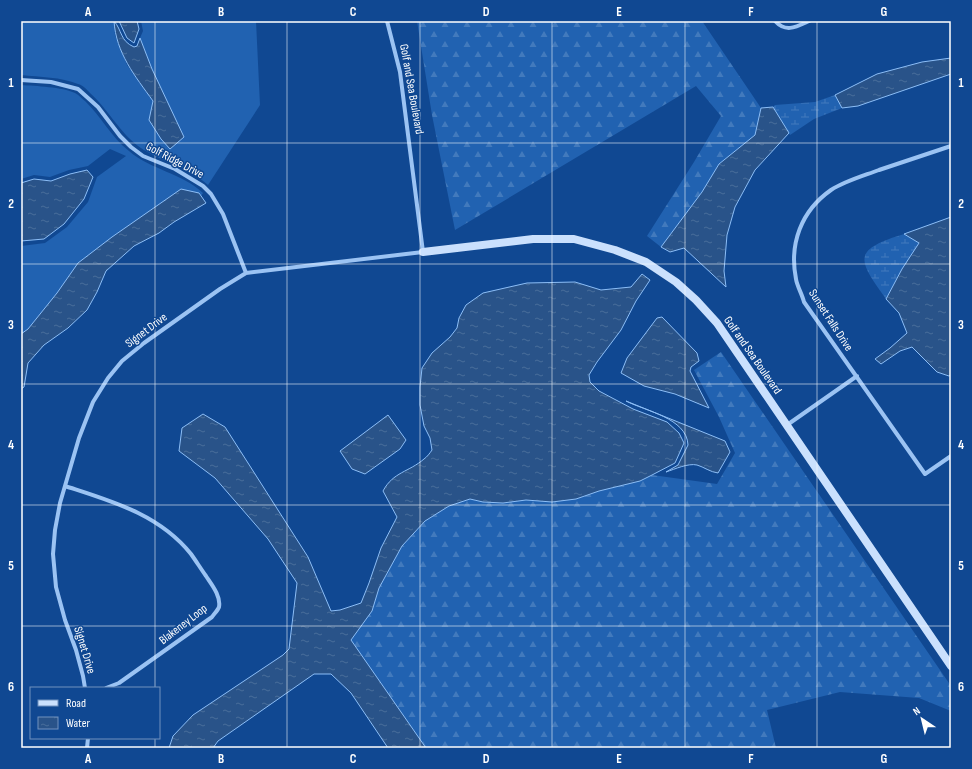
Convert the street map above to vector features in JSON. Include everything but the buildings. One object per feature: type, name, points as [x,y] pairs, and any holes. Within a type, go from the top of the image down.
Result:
[{"type":"street","name":"Golf and Sea Boulevard","points":[[387,21],[400,72],[423,252],[533,239],[574,239],[615,250],[646,262],[676,282],[696,300],[717,323],[950,664]]},
{"type":"street","points":[[775,21],[779,26],[787,29],[809,21]]},
{"type":"street","name":"Golf Ridge Drive","points":[[21,80],[51,82],[78,89],[98,107],[120,136],[131,147],[143,156],[175,170],[203,186],[211,194],[223,214],[246,273]]},
{"type":"street","name":"Sunset Falls Drive","points":[[951,146],[846,182],[831,190],[806,216],[797,235],[794,258],[796,280],[804,302],[925,474],[951,456]]},
{"type":"street","name":"Signet Drive","points":[[85,687],[76,650],[65,620],[56,587],[53,554],[55,530],[65,486],[79,438],[93,402],[108,378],[122,361],[150,338],[220,289],[246,273],[423,252]]},
{"type":"street","points":[[786,425],[857,376]]},
{"type":"street","name":"Blakeney Loop","points":[[65,486],[115,502],[143,515],[170,534],[190,553],[219,598],[218,608],[212,617],[119,684],[109,687]]},
{"type":"green space","points":[[21,21],[114,21],[115,35],[127,65],[153,101],[161,139],[152,69],[140,38],[143,31],[141,21],[256,21],[260,105],[208,185],[193,174],[152,155],[136,144],[122,131],[104,108],[82,85],[58,79],[21,75]]},
{"type":"green space","points":[[417,21],[702,21],[761,108],[755,135],[719,164],[702,192],[661,247],[647,236],[721,116],[696,86],[455,230],[432,115]]},
{"type":"green space","points":[[21,85],[56,88],[76,94],[91,107],[117,139],[129,151],[147,163],[195,186],[203,193],[201,196],[199,193],[78,263],[57,293],[28,329],[21,334],[21,246],[45,243],[67,227],[88,202],[97,177],[126,156],[110,149],[88,166],[69,170],[50,177],[34,175],[21,179]]},
{"type":"green space","points":[[835,95],[842,108],[814,119],[790,135],[773,107],[775,105],[815,102]]},
{"type":"green space","points":[[904,234],[919,243],[902,269],[886,299],[869,274],[865,265],[865,258],[868,251],[875,245]]},
{"type":"green space","points":[[721,352],[951,686],[951,711],[919,698],[840,692],[767,710],[776,748],[426,748],[351,640],[372,611],[379,588],[402,546],[425,521],[449,506],[470,499],[483,502],[503,503],[526,500],[552,502],[576,499],[599,491],[640,481],[652,475],[717,484],[735,453],[719,417],[694,370]]},
{"type":"water","points":[[114,21],[129,45],[134,47],[137,46],[140,38],[152,69],[184,137],[170,149],[161,139],[149,120],[153,101],[133,73],[122,54],[118,43]]},
{"type":"water","points":[[119,21],[137,21],[139,29],[134,43],[127,38]]},
{"type":"water","points":[[951,58],[951,74],[858,106],[842,108],[835,95],[877,74],[922,62]]},
{"type":"water","points":[[773,107],[789,133],[755,170],[735,207],[727,235],[724,271],[726,287],[684,248],[670,252],[661,247],[702,192],[719,164],[755,135],[761,108]]},
{"type":"water","points":[[87,170],[93,177],[84,199],[64,224],[44,239],[21,241],[21,183],[34,179],[51,181]]},
{"type":"water","points":[[181,189],[199,193],[206,203],[174,222],[159,233],[134,246],[106,271],[87,310],[68,328],[44,345],[28,363],[24,387],[21,389],[21,334],[28,329],[57,293],[78,263],[112,237]]},
{"type":"water","points":[[951,217],[951,375],[949,376],[937,372],[912,347],[900,351],[881,364],[875,359],[907,333],[899,313],[886,299],[902,269],[919,243],[904,234]]},
{"type":"water","points":[[642,274],[650,280],[636,301],[621,330],[589,375],[590,382],[599,391],[633,409],[667,422],[679,433],[684,443],[675,463],[640,481],[599,491],[576,499],[552,502],[526,500],[503,503],[483,502],[470,499],[449,506],[425,521],[402,546],[379,588],[372,611],[351,640],[426,748],[388,748],[351,693],[331,674],[314,674],[218,741],[213,748],[169,748],[173,736],[193,715],[283,655],[289,649],[297,583],[268,539],[215,478],[179,451],[182,428],[203,414],[225,427],[308,557],[331,611],[340,610],[361,603],[381,548],[397,517],[383,491],[396,476],[418,463],[432,450],[430,438],[424,426],[420,405],[422,368],[432,353],[450,337],[457,328],[459,318],[466,305],[483,293],[527,283],[575,282],[601,290],[631,287]]},
{"type":"water","points":[[662,317],[697,353],[699,361],[691,367],[690,371],[709,408],[675,394],[644,386],[621,373],[627,358],[657,318]]},
{"type":"water","points":[[626,401],[725,441],[730,452],[718,473],[712,472],[697,465],[690,465],[666,472],[678,465],[688,445],[686,436],[681,428],[673,422]]},
{"type":"water","points":[[388,415],[406,440],[400,449],[365,474],[352,469],[340,451]]}]
